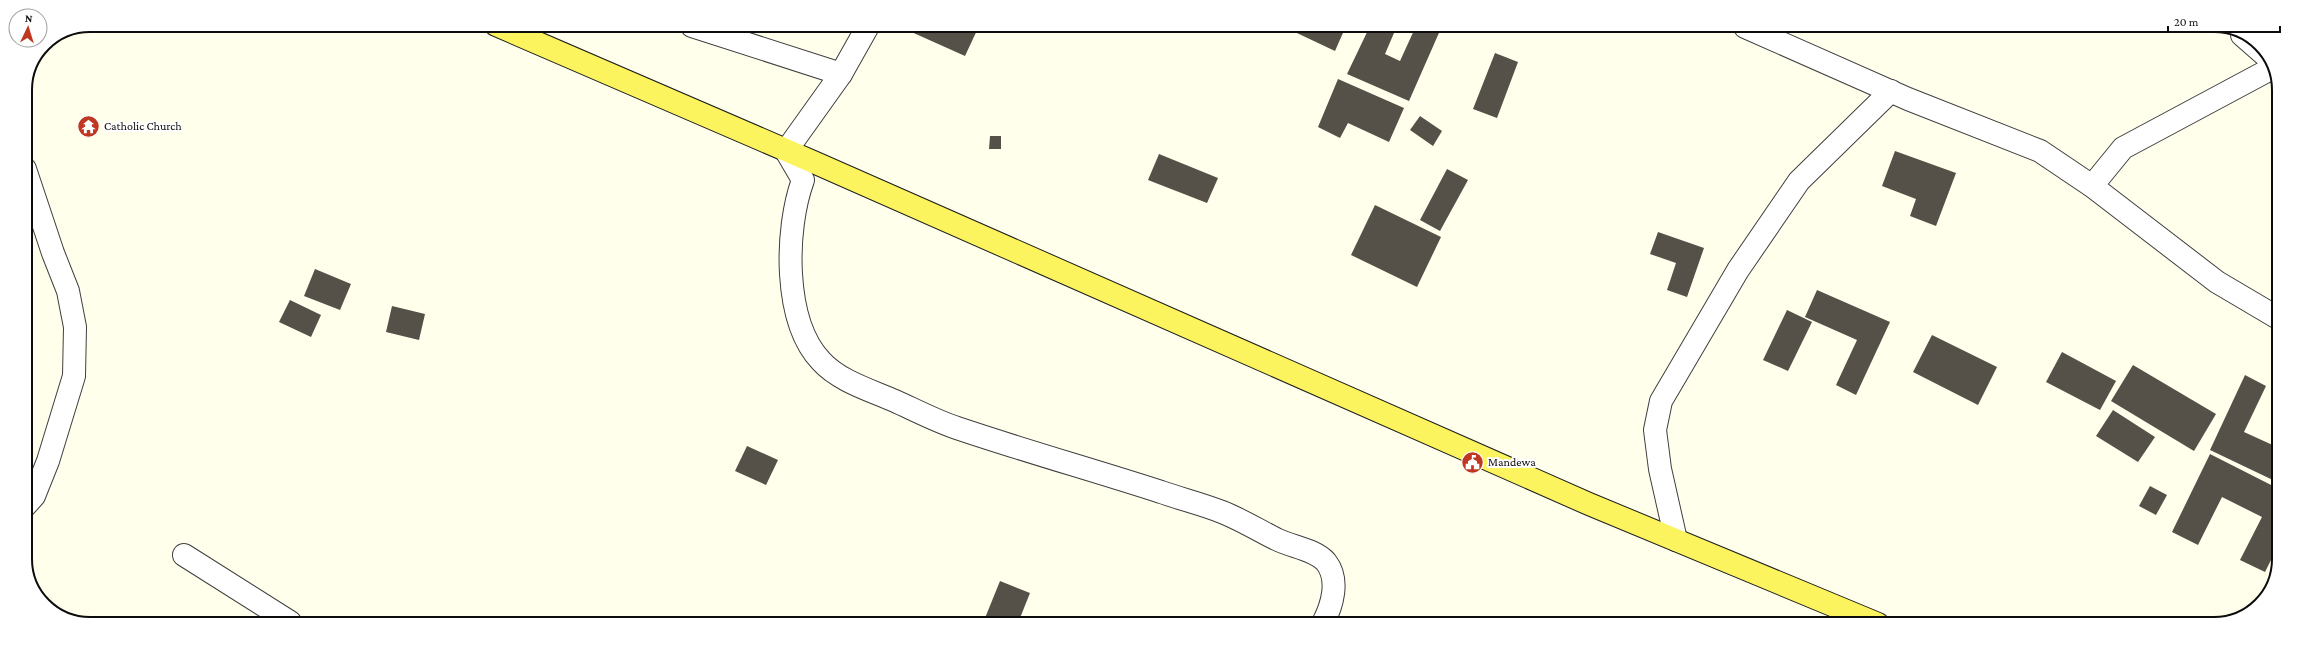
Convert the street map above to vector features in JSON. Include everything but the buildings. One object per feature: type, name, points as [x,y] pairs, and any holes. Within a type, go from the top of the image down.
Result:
[{"type":"main road","points":[[512,32],[1589,504],[1861,617]]},
{"type":"street","points":[[711,32],[841,74]]},
{"type":"street","points":[[865,32],[841,74],[786,151],[803,180],[796,199],[793,216],[791,266],[796,310],[806,340],[821,362],[840,376],[955,427],[1223,512],[1284,543],[1310,551],[1326,561],[1331,572],[1334,585],[1330,609],[1326,617]]},
{"type":"street","points":[[1756,32],[1892,91],[2040,151],[2092,186],[2217,282],[2272,314]]},
{"type":"street","points":[[2092,186],[2123,148],[2269,71]]},
{"type":"street","points":[[1676,540],[1660,469],[1656,430],[1661,401],[1738,270],[1799,181],[1892,91]]},
{"type":"street","points":[[32,190],[53,253],[68,291],[75,327],[74,376],[48,461],[32,498]]},
{"type":"street","points":[[184,555],[282,617]]},
{"type":"place","name":"Catholic Church","points":[[88,126]]},
{"type":"place","name":"Mandewa","points":[[1473,462]]}]
